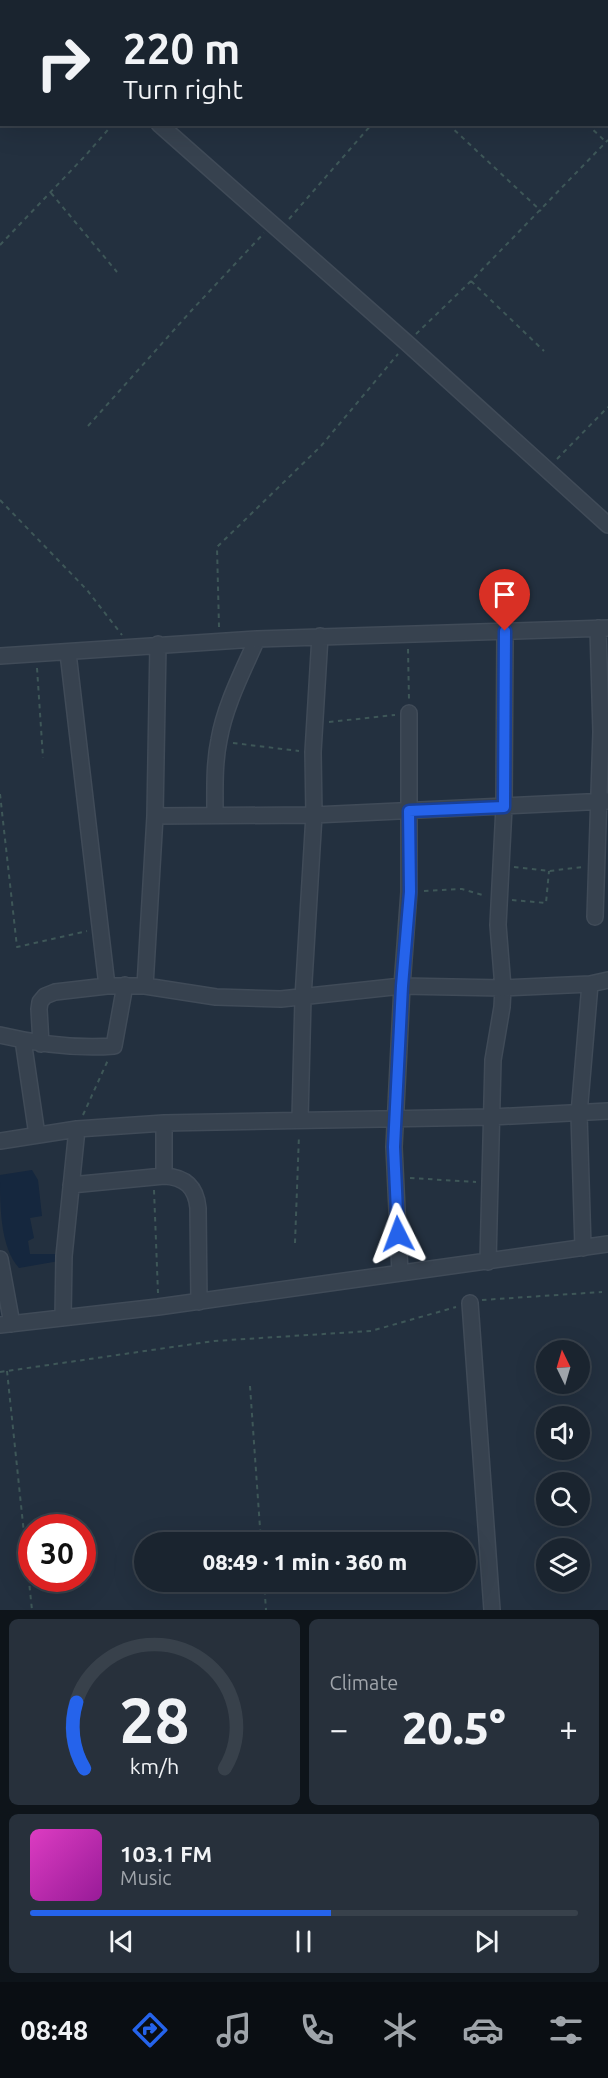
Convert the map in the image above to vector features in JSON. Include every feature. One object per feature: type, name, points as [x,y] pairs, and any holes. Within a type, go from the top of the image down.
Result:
[{"type":"street","points":[[161,126],[276,228],[410,340],[608,525]]},
{"type":"street","points":[[0,656],[68,653],[158,644],[320,636],[603,628],[601,704],[604,802],[595,917]]},
{"type":"street","points":[[488,1262],[493,1060],[503,988],[498,899],[504,807],[505,631]]},
{"type":"street","points":[[300,1119],[303,998],[314,815],[313,752],[320,636]]},
{"type":"street","points":[[215,815],[219,739],[236,688],[257,639]]},
{"type":"street","points":[[145,986],[155,816],[158,644]]},
{"type":"street","points":[[68,653],[107,986]]},
{"type":"street","points":[[400,1273],[394,1176],[402,986],[410,892],[409,713]]},
{"type":"street","points":[[155,816],[314,815],[604,802]]},
{"type":"street","points":[[41,1044],[39,1009],[40,1002],[45,996],[55,992],[107,986],[145,986],[216,997],[303,998],[402,986],[503,988],[590,984],[608,980]]},
{"type":"street","points":[[583,1248],[579,1114],[590,984]]},
{"type":"street","points":[[0,1035],[41,1044],[79,1047],[114,1046],[125,985]]},
{"type":"street","points":[[23,1040],[37,1135]]},
{"type":"street","points":[[0,1140],[77,1129],[164,1123],[492,1117],[608,1111]]},
{"type":"street","points":[[158,1177],[164,1123]]},
{"type":"street","points":[[63,1318],[63,1275],[77,1129]]},
{"type":"street","points":[[71,1185],[175,1177],[191,1186],[197,1197],[199,1302]]},
{"type":"street","points":[[0,1259],[6,1324],[199,1302],[608,1245]]},
{"type":"street","points":[[470,1303],[492,1610]]},
{"type":"path","points":[[0,245],[51,193],[110,126]]},
{"type":"path","points":[[88,426],[191,311],[276,228],[370,126]]},
{"type":"path","points":[[450,126],[541,211]]},
{"type":"path","points":[[219,642],[218,547],[321,446],[410,340],[541,211],[607,141],[589,126]]},
{"type":"path","points":[[51,193],[117,272]]},
{"type":"path","points":[[471,281],[544,351]]},
{"type":"path","points":[[546,469],[608,406]]},
{"type":"path","points":[[0,500],[87,590],[131,647]]},
{"type":"path","points":[[315,723],[409,713],[407,634]]},
{"type":"path","points":[[37,654],[43,758]]},
{"type":"path","points":[[219,739],[238,744],[313,752]]},
{"type":"path","points":[[0,794],[17,947],[99,928]]},
{"type":"path","points":[[500,866],[549,871],[598,865]]},
{"type":"path","points":[[410,892],[462,889],[498,899],[546,903],[549,871]]},
{"type":"path","points":[[77,1129],[114,1046]]},
{"type":"path","points":[[295,1243],[300,1119]]},
{"type":"path","points":[[394,1176],[491,1183]]},
{"type":"path","points":[[158,1177],[158,1307]]},
{"type":"path","points":[[0,1372],[214,1341],[371,1331],[481,1300],[602,1292]]},
{"type":"path","points":[[7,1371],[32,1610]]},
{"type":"path","points":[[250,1386],[260,1532]]},
{"type":"path","points":[[265,1592],[266,1610]]},
{"type":"water","points":[[32,1170],[38,1180],[42,1216],[30,1218],[34,1238],[28,1241],[30,1254],[56,1254],[59,1261],[19,1268],[8,1249],[2,1225],[0,1175]]},
{"type":"route","points":[[398,1234],[394,1147],[402,986],[410,892],[409,811],[504,807],[505,631]]}]
